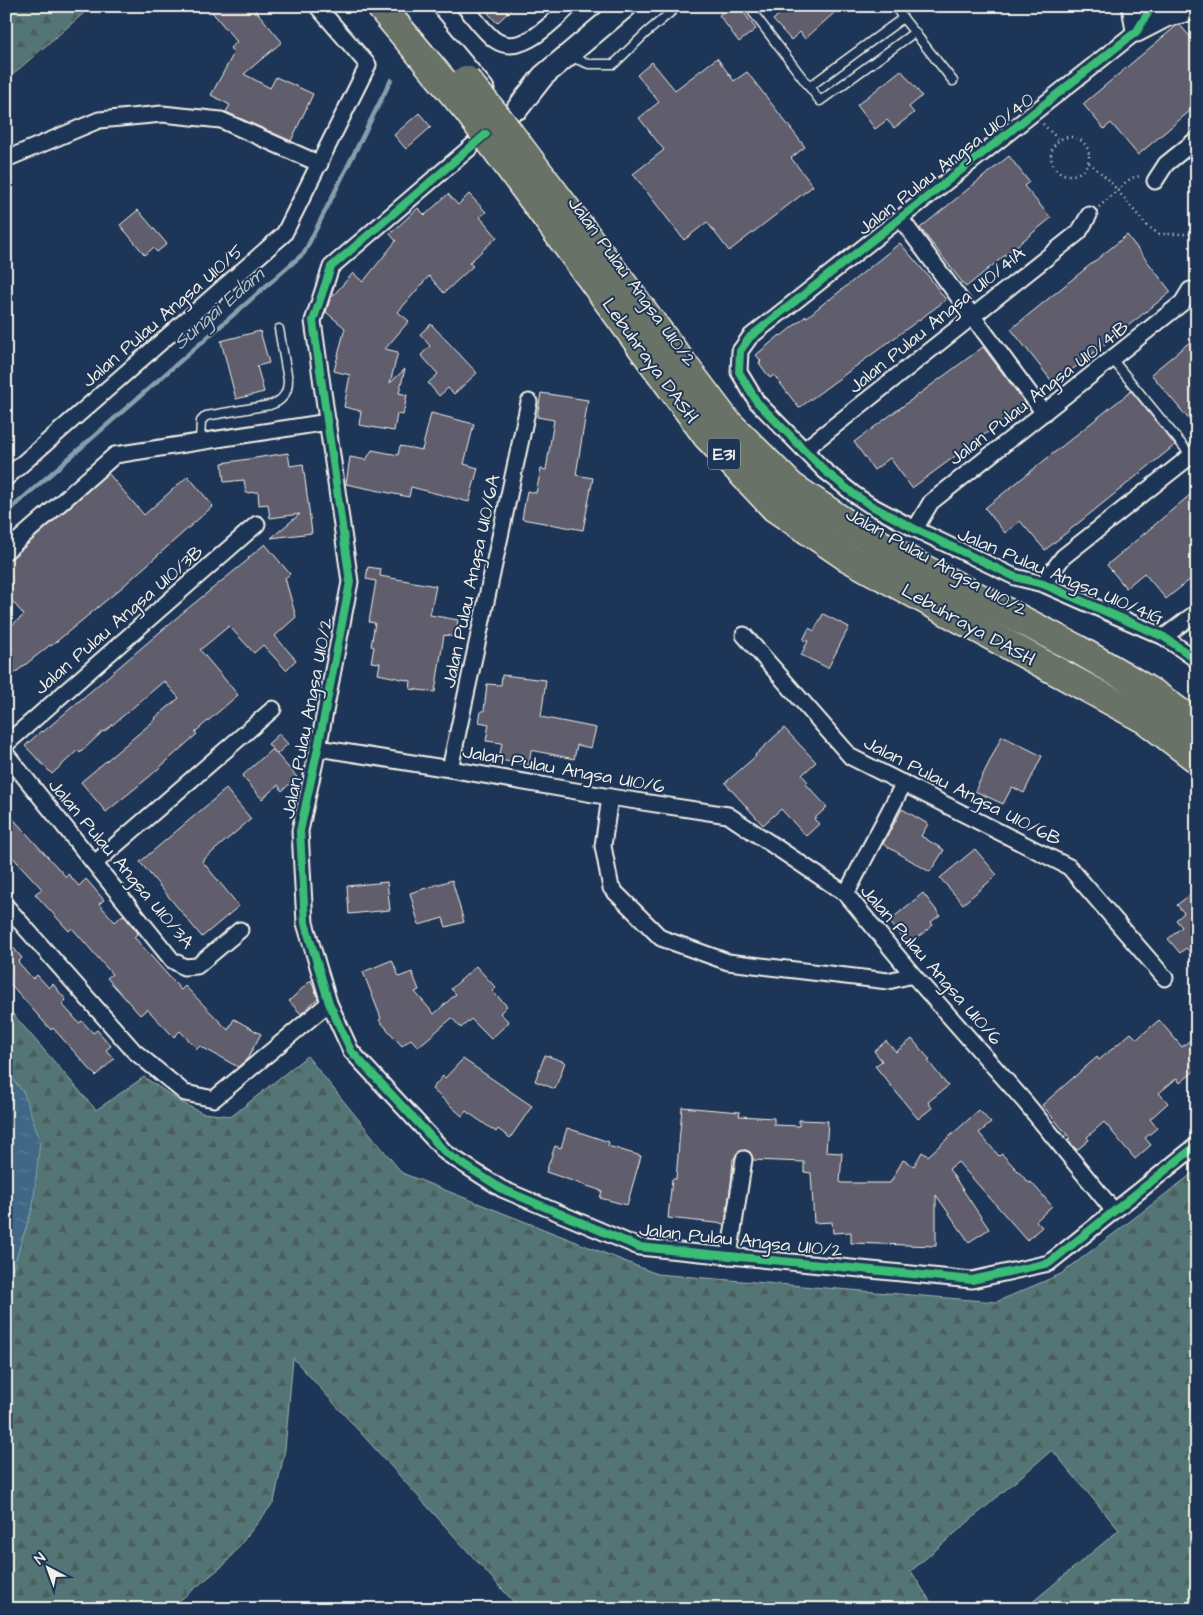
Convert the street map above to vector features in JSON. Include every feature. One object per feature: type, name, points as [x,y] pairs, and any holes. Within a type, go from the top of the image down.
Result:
[{"type":"highway","name":"Lebuhraya DASH","points":[[381,6],[468,111],[707,436],[774,508],[847,557],[1146,720],[1197,759]]},
{"type":"highway","name":"Lebuhraya DASH","points":[[404,6],[497,117],[726,421],[791,486],[859,532],[916,565],[1077,649],[1122,675],[1157,696],[1187,718],[1197,729]]},
{"type":"street","name":"Jalan Pulau Angsa U10/5","points":[[6,478],[284,234],[368,64],[317,6]]},
{"type":"street","name":"Jalan Pulau Angsa U10/2","points":[[381,6],[440,72],[491,134],[636,332],[736,460],[780,504],[860,558],[1147,714],[1197,750]]},
{"type":"street","points":[[414,6],[496,105]]},
{"type":"street","points":[[466,8],[493,39],[501,44],[512,45],[525,42],[536,36],[570,6]]},
{"type":"street","points":[[518,108],[543,76],[626,6]]},
{"type":"street","points":[[1133,6],[1137,31],[1166,16],[1196,8]]},
{"type":"street","name":"Jalan Pulau Angsa U10/40","points":[[750,337],[902,219],[1137,31],[1152,6]]},
{"type":"street","points":[[1192,6],[1196,8]]},
{"type":"street","points":[[507,104],[518,108],[524,118],[524,129],[518,139],[507,144],[491,134],[487,112],[496,105],[507,104]]},
{"type":"street","points":[[6,159],[99,120],[162,114],[221,120],[320,164]]},
{"type":"street","name":"Jalan Pulau Angsa U10/2","points":[[491,134],[331,267],[313,321],[350,582],[300,831],[305,923],[329,1003],[351,1051],[446,1153],[502,1189],[640,1248],[972,1280],[1049,1263],[1197,1145]]},
{"type":"street","name":"Jalan Pulau Angsa U10/2","points":[[522,134],[588,216],[715,395],[772,457],[869,527],[1076,638],[1160,688],[1197,718]]},
{"type":"street","points":[[1155,181],[1166,164],[1197,139]]},
{"type":"street","name":"Jalan Pulau Angsa U10/41A","points":[[804,450],[1079,232],[1090,215]]},
{"type":"street","points":[[902,219],[1044,413]]},
{"type":"street","name":"Jalan Pulau Angsa U10/41B","points":[[915,529],[931,502],[1182,303],[1190,290]]},
{"type":"street","name":"Jalan Pulau Angsa U10/41G","points":[[750,337],[740,351],[739,372],[757,402],[824,471],[855,495],[915,529],[1015,577],[1043,584],[1164,637],[1197,660]]},
{"type":"street","name":"Jalan Pulau Angsa U10/6A","points":[[450,769],[529,402]]},
{"type":"street","points":[[6,551],[115,455],[328,422]]},
{"type":"street","points":[[1043,584],[1063,557],[1195,457]]},
{"type":"street","name":"Jalan Pulau Angsa U10/3B","points":[[6,744],[256,524]]},
{"type":"street","points":[[1164,637],[1197,612]]},
{"type":"street","name":"Jalan Pulau Angsa U10/6B","points":[[744,635],[851,757],[1069,867],[1165,978]]},
{"type":"street","points":[[95,863],[273,709]]},
{"type":"street","name":"Jalan Pulau Angsa U10/6","points":[[318,748],[728,815],[846,894],[913,975],[1025,1102],[1114,1211]]},
{"type":"street","name":"Jalan Pulau Angsa U10/3A","points":[[6,754],[172,960],[184,967],[197,966],[240,930]]},
{"type":"street","points":[[846,894],[904,783]]},
{"type":"street","points":[[610,797],[603,846],[611,888],[661,938],[728,962],[888,982],[913,975]]},
{"type":"street","points":[[6,906],[134,1051],[185,1093],[214,1099],[329,1003]]},
{"type":"street","points":[[729,1256],[744,1159]]},
{"type":"lane","points":[[567,56],[589,64],[614,64],[678,6]]},
{"type":"lane","points":[[748,6],[820,101],[914,32]]},
{"type":"lane","points":[[895,6],[953,82]]},
{"type":"lane","points":[[809,86],[903,18]]},
{"type":"lane","points":[[200,442],[201,421],[206,416],[270,405],[282,399],[288,387],[288,380],[279,329]]},
{"type":"lane","points":[[1112,359],[1195,457]]},
{"type":"path","points":[[1033,114],[1059,140]]},
{"type":"path","points":[[1071,137],[1082,140],[1089,150],[1089,163],[1081,172],[1070,176],[1058,172],[1052,162],[1052,150],[1059,140],[1071,137]]},
{"type":"path","points":[[1089,163],[1108,179],[1147,226],[1159,234],[1197,234]]},
{"type":"path","points":[[1090,215],[1134,177],[1142,176],[1155,181]]},
{"type":"green space","points":[[6,6],[92,6],[6,80]]},
{"type":"green space","points":[[6,1006],[96,1110],[144,1077],[179,1101],[202,1113],[232,1116],[307,1056],[402,1173],[657,1274],[996,1302],[1061,1274],[1197,1170],[1197,1609],[1024,1609],[1119,1530],[1052,1450],[911,1571],[935,1609],[520,1609],[293,1358],[285,1449],[274,1502],[225,1564],[169,1609],[6,1609],[6,1289],[33,1206],[24,1093],[6,1071]]},
{"type":"water","points":[[6,1071],[24,1093],[40,1141],[33,1206],[6,1289]]},
{"type":"building","points":[[207,6],[252,6],[282,42],[244,74],[270,88],[276,77],[313,94],[291,141],[226,112],[230,105],[211,95],[234,53],[230,48],[237,42]]},
{"type":"building","points":[[482,6],[515,6],[497,23]]},
{"type":"building","points":[[730,6],[739,6],[756,29],[739,42],[719,15]]},
{"type":"building","points":[[788,6],[829,6],[834,13],[805,39],[800,32],[791,40],[773,20]]},
{"type":"building","points":[[1180,25],[1197,45],[1197,105],[1138,155],[1111,123],[1104,129],[1083,104],[1176,26]]},
{"type":"building","points":[[717,58],[734,81],[747,72],[805,147],[791,158],[813,186],[729,251],[707,222],[684,240],[633,174],[664,150],[639,118],[659,102],[637,75],[652,62],[675,90]]},
{"type":"building","points":[[901,70],[922,96],[909,107],[914,113],[894,128],[887,120],[875,129],[857,105]]},
{"type":"building","points":[[419,113],[431,127],[406,149],[394,135]]},
{"type":"building","points":[[1009,156],[1029,182],[1024,186],[1051,218],[966,287],[920,228]]},
{"type":"building","points":[[448,194],[458,205],[469,194],[486,212],[480,217],[497,237],[469,263],[473,266],[444,293],[429,276],[398,312],[409,321],[385,349],[398,352],[390,383],[405,369],[399,393],[407,395],[403,415],[397,414],[394,431],[359,425],[361,411],[344,407],[350,375],[334,371],[345,328],[326,312],[330,299],[353,273],[363,282],[396,241],[390,234],[418,208],[425,215]]},
{"type":"building","points":[[138,210],[167,244],[157,252],[153,248],[145,255],[120,225]]},
{"type":"building","points":[[1127,235],[1171,292],[1054,384],[1011,329]]},
{"type":"building","points":[[900,243],[946,300],[799,408],[774,375],[770,378],[759,363],[761,361],[756,355]]},
{"type":"building","points":[[431,324],[477,373],[454,394],[448,388],[439,396],[428,383],[438,374],[421,355],[430,346],[420,334]]},
{"type":"building","points":[[260,331],[269,363],[257,366],[264,392],[236,399],[221,341]]},
{"type":"building","points":[[1197,336],[1197,429],[1151,374]]},
{"type":"building","points":[[983,347],[1026,404],[912,488],[890,458],[874,470],[854,442]]},
{"type":"building","points":[[1131,391],[1175,445],[1045,550],[1020,521],[1005,533],[985,508]]},
{"type":"building","points":[[541,393],[588,400],[576,475],[593,478],[583,530],[522,519],[527,491],[536,493],[541,469],[546,470],[554,420],[537,417]]},
{"type":"building","points":[[431,413],[474,424],[464,464],[478,468],[469,502],[411,487],[409,497],[346,484],[350,457],[366,460],[372,450],[398,455],[400,446],[422,450]]},
{"type":"building","points":[[288,453],[290,466],[303,464],[312,533],[271,538],[300,514],[270,518],[268,504],[259,505],[258,492],[246,493],[244,480],[224,482],[222,463]]},
{"type":"building","points":[[108,473],[144,515],[188,476],[213,506],[120,589],[51,646],[6,680],[6,630],[24,615],[6,594],[6,560],[12,558]]},
{"type":"building","points":[[1197,489],[1197,574],[1166,599],[1144,573],[1126,588],[1107,565]]},
{"type":"building","points":[[265,544],[290,574],[285,578],[296,617],[275,636],[296,660],[286,670],[263,645],[254,653],[229,626],[200,650],[238,695],[195,732],[197,734],[149,777],[106,812],[81,782],[179,698],[164,681],[103,731],[80,753],[78,750],[52,774],[25,746],[249,559]]},
{"type":"building","points":[[368,567],[381,569],[380,576],[436,586],[430,615],[458,620],[455,637],[444,635],[435,692],[410,689],[411,681],[378,674],[380,663],[371,662],[374,647],[371,646],[375,623],[369,622],[376,581],[366,579]]},
{"type":"building","points":[[823,614],[849,627],[828,668],[801,655],[808,641],[803,640],[809,628],[814,631]]},
{"type":"building","points":[[502,675],[546,680],[541,717],[596,728],[591,748],[577,745],[574,759],[531,750],[529,765],[499,760],[502,743],[486,741],[489,724],[479,722],[481,711],[484,711],[487,684],[501,685]]},
{"type":"building","points":[[784,728],[816,762],[802,775],[808,782],[806,784],[827,807],[814,819],[819,824],[806,836],[781,809],[763,825],[725,783]]},
{"type":"building","points":[[279,734],[288,744],[277,754],[268,744]]},
{"type":"building","points":[[1002,736],[1042,756],[1024,793],[1012,787],[1003,804],[975,791]]},
{"type":"building","points":[[272,749],[297,777],[282,791],[278,785],[262,799],[242,776]]},
{"type":"building","points":[[226,789],[251,819],[202,861],[239,906],[202,937],[140,862]]},
{"type":"building","points":[[902,809],[928,824],[921,836],[944,850],[930,872],[883,844]]},
{"type":"building","points":[[6,811],[66,877],[68,874],[79,886],[86,879],[104,900],[99,904],[115,922],[123,915],[138,933],[134,937],[181,990],[185,986],[228,1030],[234,1019],[261,1034],[247,1059],[238,1067],[200,1046],[197,1049],[180,1031],[174,1037],[147,1009],[140,1015],[107,978],[112,974],[72,928],[69,931],[35,894],[42,889],[6,850]]},
{"type":"building","points":[[975,849],[997,875],[963,904],[940,878]]},
{"type":"building","points":[[452,880],[464,922],[446,927],[443,918],[419,925],[410,893]]},
{"type":"building","points":[[387,882],[390,910],[349,914],[347,886]]},
{"type":"building","points":[[1197,889],[1197,960],[1186,948],[1180,953],[1168,939],[1182,927],[1176,920],[1184,913],[1177,905]]},
{"type":"building","points":[[923,893],[940,915],[931,922],[933,925],[909,945],[889,921]]},
{"type":"building","points":[[6,939],[22,958],[18,962],[33,979],[37,975],[49,988],[53,984],[66,1000],[62,1004],[79,1023],[82,1021],[93,1033],[97,1030],[111,1046],[106,1050],[114,1059],[96,1076],[53,1028],[51,1030],[6,979]]},
{"type":"building","points":[[392,960],[399,977],[412,972],[419,990],[415,992],[434,1014],[456,994],[451,989],[476,966],[496,988],[492,991],[507,1006],[500,1013],[509,1022],[491,1039],[471,1019],[461,1028],[452,1018],[418,1047],[411,1039],[402,1046],[379,1020],[381,1018],[363,972]]},
{"type":"building","points":[[311,980],[318,998],[301,1014],[289,1001]]},
{"type":"building","points":[[1159,1020],[1182,1047],[1197,1034],[1197,1069],[1180,1083],[1177,1078],[1159,1093],[1168,1103],[1150,1119],[1157,1128],[1145,1138],[1151,1145],[1135,1159],[1104,1122],[1087,1137],[1089,1140],[1077,1150],[1068,1140],[1070,1138],[1042,1105],[1097,1057],[1099,1060],[1131,1033],[1137,1039]]},
{"type":"building","points":[[912,1039],[930,1060],[928,1061],[948,1086],[928,1102],[932,1108],[918,1119],[875,1066],[882,1061],[874,1051],[886,1041],[896,1052]]},
{"type":"building","points":[[545,1055],[565,1062],[555,1089],[535,1081]]},
{"type":"building","points":[[463,1059],[532,1106],[510,1138],[498,1129],[496,1132],[466,1111],[462,1116],[432,1089],[443,1076],[445,1078]]},
{"type":"building","points":[[682,1107],[740,1112],[739,1116],[774,1118],[774,1125],[799,1126],[799,1120],[828,1121],[826,1152],[842,1153],[840,1182],[842,1183],[890,1183],[903,1160],[914,1166],[922,1152],[928,1156],[979,1110],[991,1123],[979,1133],[999,1156],[1002,1154],[1029,1183],[1031,1182],[1052,1206],[1036,1221],[1042,1227],[1027,1240],[958,1162],[949,1169],[989,1229],[969,1242],[936,1195],[936,1246],[851,1243],[851,1232],[833,1233],[832,1222],[814,1223],[811,1173],[804,1172],[804,1162],[753,1160],[750,1152],[745,1150],[737,1153],[733,1159],[725,1224],[668,1218],[672,1179],[676,1179]]},
{"type":"building","points":[[567,1128],[609,1142],[608,1146],[641,1156],[627,1205],[600,1198],[602,1191],[546,1172],[555,1146],[561,1148]]},
{"type":"waterway","name":"Sungai Edam","points":[[6,513],[304,253],[391,80]]},
{"type":"cycle path","points":[[1152,6],[1137,31],[750,337],[740,351],[739,372],[757,402],[825,471],[870,505],[1015,577],[1043,584],[1164,637],[1197,660]]},
{"type":"cycle path","points":[[486,134],[331,267],[313,321],[350,582],[300,831],[305,923],[329,1003],[351,1051],[446,1153],[502,1189],[639,1247],[972,1280],[1049,1263],[1197,1145]]}]
